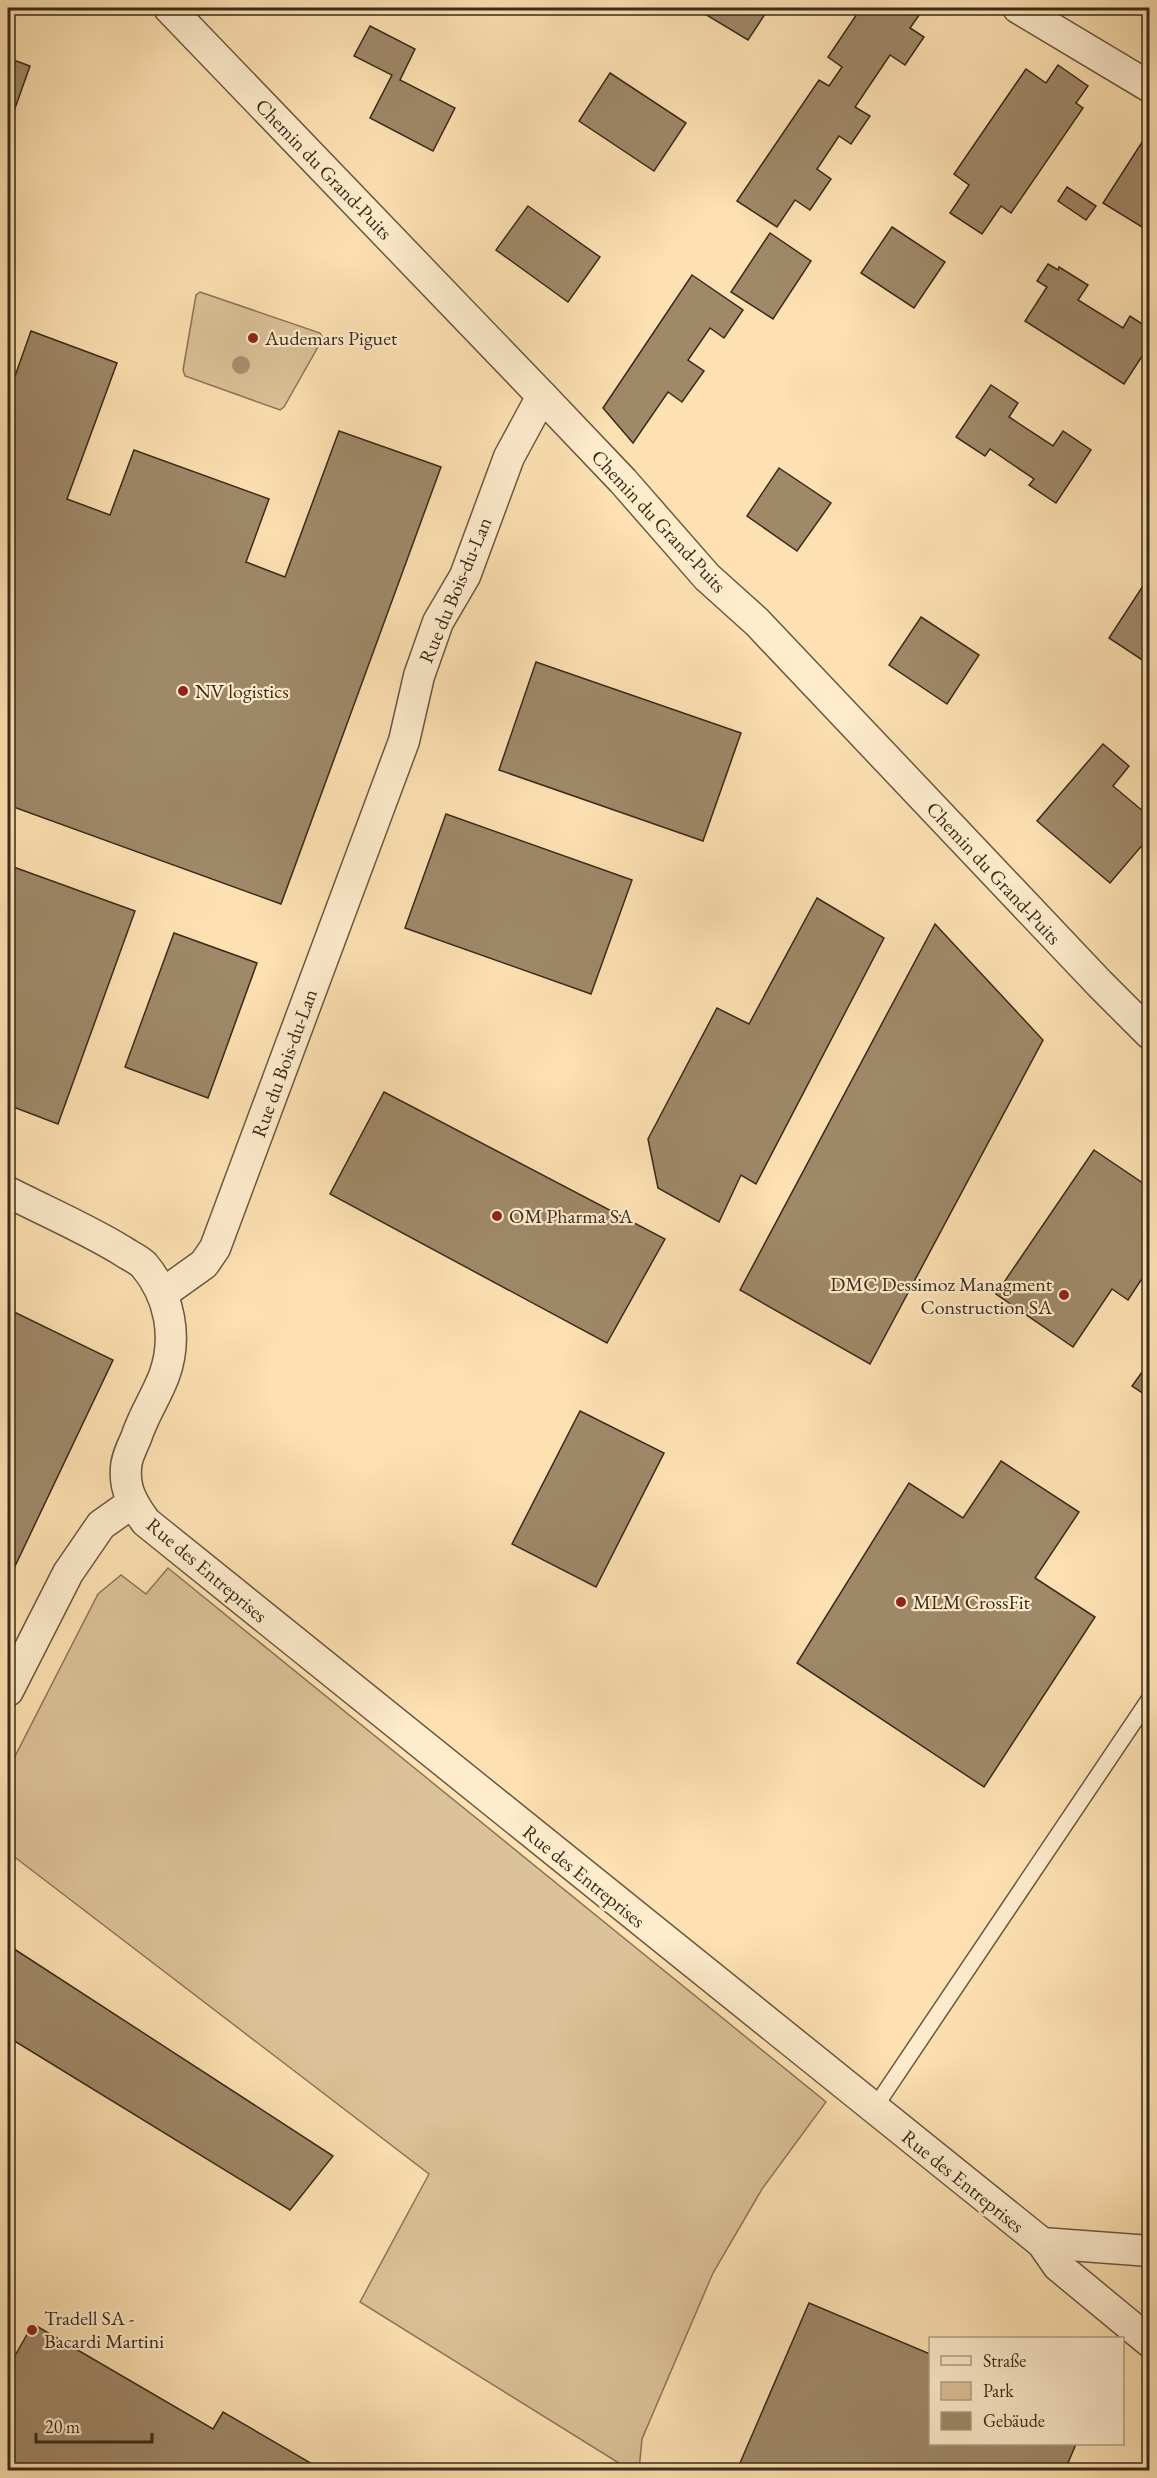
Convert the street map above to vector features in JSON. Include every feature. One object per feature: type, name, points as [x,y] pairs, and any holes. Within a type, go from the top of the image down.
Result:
[{"type":"street","name":"Chemin du Grand-Puits","points":[[169,8],[542,396],[641,501],[707,577],[757,622],[1149,1034]]},
{"type":"street","points":[[1018,8],[1149,87]]},
{"type":"street","name":"Rue du Bois-du-Lan","points":[[162,1294],[204,1264],[215,1248],[404,741],[419,676],[438,622],[465,576],[509,457],[542,396]]},
{"type":"street","points":[[8,1192],[112,1245],[143,1264],[162,1294],[170,1314],[172,1337],[164,1375],[143,1419],[126,1467],[127,1487],[132,1503],[101,1525],[68,1573],[8,1691]]},
{"type":"street","name":"Rue des Entreprises","points":[[132,1503],[146,1522],[873,2110],[1042,2243],[1058,2266],[1149,2342]]},
{"type":"street","name":"Rue des Entreprises","points":[[1042,2243],[1149,2251]]},
{"type":"lane","points":[[873,2110],[1149,1698]]},
{"type":"green space","points":[[200,292],[320,333],[323,338],[284,407],[280,410],[185,376],[183,370],[196,295]]},
{"type":"green space","points":[[168,1568],[826,2102],[762,2189],[713,2273],[642,2439],[639,2470],[630,2470],[360,2302],[429,2174],[8,1852],[8,1770],[98,1594],[121,1575],[146,1594]]},
{"type":"building","points":[[695,8],[769,8],[748,40]]},
{"type":"building","points":[[861,8],[924,8],[910,28],[924,37],[905,65],[890,55],[855,107],[870,116],[851,144],[839,136],[817,169],[831,179],[810,210],[795,200],[777,227],[737,201],[819,80],[829,86],[842,67],[828,57]]},
{"type":"building","points":[[370,26],[415,49],[400,80],[455,108],[433,151],[370,118],[392,75],[354,56]]},
{"type":"building","points":[[8,58],[30,66],[8,128]]},
{"type":"building","points":[[1058,65],[1088,86],[1076,103],[1083,108],[1011,213],[1001,206],[982,234],[950,213],[969,185],[954,174],[1026,69],[1046,83]]},
{"type":"building","points":[[610,73],[686,123],[654,171],[579,121]]},
{"type":"building","points":[[1144,139],[1150,143],[1150,232],[1103,203]]},
{"type":"building","points":[[1067,187],[1096,206],[1086,220],[1058,201]]},
{"type":"building","points":[[528,206],[600,257],[568,302],[496,250]]},
{"type":"building","points":[[892,227],[945,262],[914,308],[861,273]]},
{"type":"building","points":[[770,233],[811,261],[773,319],[731,292]]},
{"type":"building","points":[[1048,264],[1058,270],[1059,267],[1088,285],[1078,300],[1123,328],[1130,316],[1150,329],[1150,344],[1124,384],[1025,321],[1047,287],[1037,281]]},
{"type":"building","points":[[692,275],[743,310],[724,338],[710,328],[688,360],[704,371],[682,402],[668,392],[633,443],[603,408]]},
{"type":"building","name":"NV logistics","points":[[31,331],[117,363],[67,499],[110,515],[134,450],[269,499],[246,562],[285,577],[339,431],[441,467],[281,904],[8,805],[8,396]]},
{"type":"building","points":[[991,385],[1018,403],[1009,417],[1053,446],[1063,431],[1091,450],[1056,503],[1029,485],[1034,479],[990,449],[985,456],[956,437]]},
{"type":"building","points":[[779,468],[831,503],[797,551],[747,516]]},
{"type":"building","points":[[1150,575],[1150,665],[1109,638]]},
{"type":"building","points":[[921,617],[979,655],[947,704],[889,665]]},
{"type":"building","points":[[536,662],[741,733],[703,841],[499,770]]},
{"type":"building","points":[[1103,744],[1129,766],[1113,786],[1150,817],[1150,836],[1110,883],[1037,821]]},
{"type":"building","points":[[446,814],[632,880],[591,994],[405,928]]},
{"type":"building","points":[[8,865],[135,911],[58,1124],[8,1105]]},
{"type":"building","points":[[817,898],[884,938],[756,1184],[741,1175],[719,1222],[658,1188],[648,1139],[717,1008],[749,1024]]},
{"type":"building","points":[[935,924],[1043,1040],[870,1364],[740,1290]]},
{"type":"building","points":[[174,933],[257,963],[208,1098],[125,1067]]},
{"type":"building","name":"OM Pharma SA","points":[[384,1092],[665,1239],[607,1343],[330,1194]]},
{"type":"building","points":[[1094,1150],[1150,1188],[1150,1286],[1141,1280],[1128,1300],[1112,1289],[1073,1347],[996,1294]]},
{"type":"building","points":[[8,1309],[113,1360],[8,1581]]},
{"type":"building","points":[[1150,1361],[1150,1398],[1132,1386]]},
{"type":"building","points":[[580,1411],[664,1453],[596,1587],[512,1544]]},
{"type":"building","points":[[1001,1461],[1079,1512],[1035,1578],[1095,1617],[984,1787],[797,1663],[909,1483],[963,1518]]},
{"type":"building","points":[[8,1945],[333,2156],[290,2210],[8,2037]]},
{"type":"building","points":[[809,2303],[929,2354],[929,2445],[1076,2445],[1065,2470],[737,2470]]},
{"type":"building","points":[[33,2324],[213,2429],[223,2412],[314,2465],[311,2470],[8,2470],[8,2368]]},
{"type":"place","name":"Audemars Piguet","points":[[253,338]]},
{"type":"place","name":"NV logistics","points":[[183,691]]},
{"type":"place","name":"OM Pharma SA","points":[[497,1216]]},
{"type":"place","name":"DMC Dessimoz Managment Construction SA","points":[[1064,1295]]},
{"type":"place","name":"MLM CrossFit","points":[[901,1602]]},
{"type":"place","name":"Tradell SA - Bacardi Martini","points":[[32,2330]]}]
